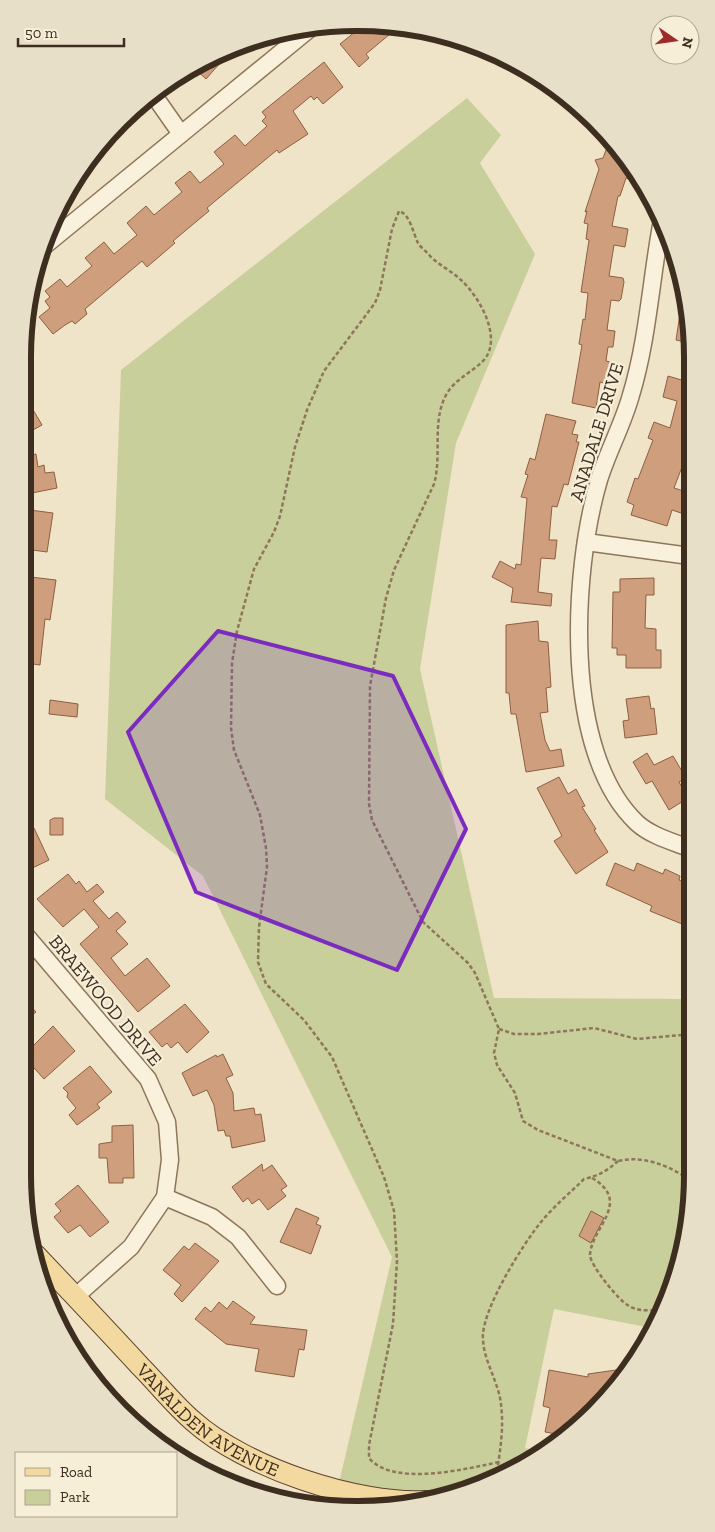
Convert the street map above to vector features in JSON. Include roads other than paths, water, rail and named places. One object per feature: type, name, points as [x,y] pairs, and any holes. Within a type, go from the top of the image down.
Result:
[{"type":"main road","name":"VANALDEN AVENUE","points":[[43,1263],[194,1422],[241,1454],[300,1478],[347,1492],[390,1499]]},
{"type":"street","points":[[54,238],[300,37]]},
{"type":"street","points":[[157,100],[181,134]]},
{"type":"street","name":"ANADALE DRIVE","points":[[664,246],[631,395],[599,480],[586,542],[579,636],[584,698],[596,755],[612,794],[638,824],[684,846]]},
{"type":"street","points":[[586,542],[684,555]]},
{"type":"street","name":"BRAEWOOD DRIVE","points":[[31,942],[148,1079],[168,1122],[170,1160],[165,1197],[131,1247],[75,1297]]},
{"type":"street","points":[[165,1197],[212,1217],[238,1237],[277,1286]]}]
